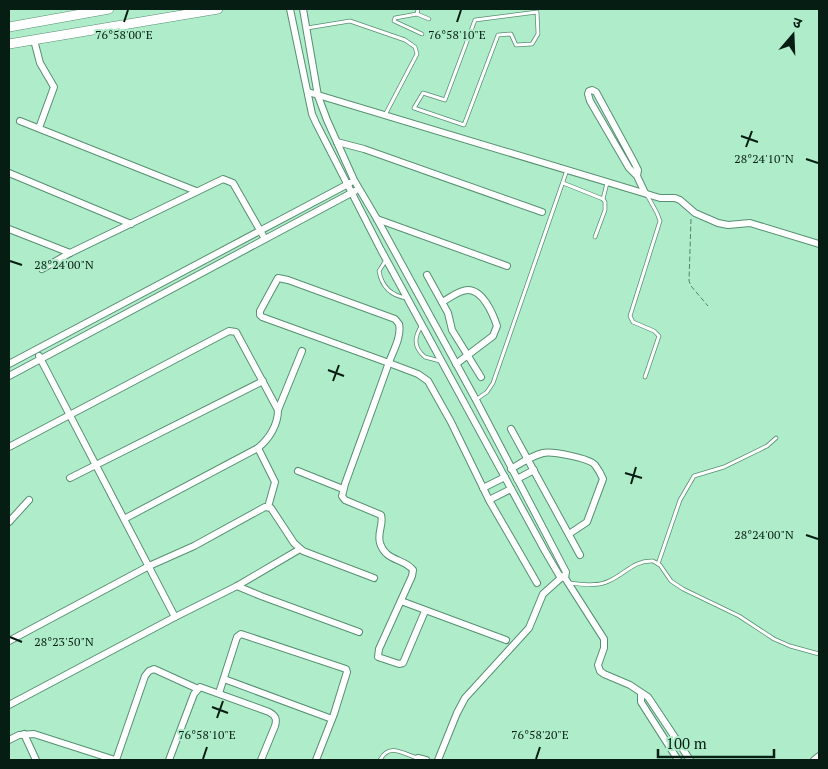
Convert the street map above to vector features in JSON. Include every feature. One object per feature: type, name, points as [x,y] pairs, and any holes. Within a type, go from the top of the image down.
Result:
[{"type":"street","points":[[9,27],[109,9]]},
{"type":"street","points":[[9,44],[218,9]]},
{"type":"street","points":[[290,9],[316,123],[346,185],[549,559],[559,575],[565,579],[604,639],[604,648],[598,663],[600,670],[604,674],[630,685],[648,697],[690,760]]},
{"type":"street","points":[[303,9],[318,96],[354,180],[476,400],[516,480],[566,572],[565,579],[543,594],[529,628],[462,703],[438,760]]},
{"type":"street","points":[[34,40],[40,63],[54,87],[39,128]]},
{"type":"street","points":[[637,176],[638,170],[596,92],[589,91],[590,101],[629,168],[637,176],[645,193]]},
{"type":"street","points":[[308,92],[645,193],[664,198],[677,198],[699,216],[718,223],[728,225],[750,223],[819,244]]},
{"type":"street","points":[[20,121],[196,191]]},
{"type":"street","points":[[337,142],[364,149],[542,212]]},
{"type":"street","points":[[9,173],[131,224]]},
{"type":"street","points":[[42,269],[70,253],[221,180],[231,181],[265,239]]},
{"type":"street","points":[[9,364],[354,180]]},
{"type":"street","points":[[9,376],[359,189]]},
{"type":"street","points":[[377,219],[507,266]]},
{"type":"street","points":[[9,229],[70,253]]},
{"type":"street","points":[[427,275],[449,316],[452,330],[481,377]]},
{"type":"street","points":[[425,611],[403,663],[400,664],[377,656],[412,576],[412,569],[389,557],[381,545],[379,535],[382,516],[343,499],[343,489],[389,363],[398,337],[400,328],[397,321],[288,280],[277,279],[260,311],[262,317],[389,363],[418,374],[428,381],[489,500],[537,583]]},
{"type":"street","points":[[442,302],[464,291],[472,291],[480,295],[495,320],[496,329],[493,336],[456,364]]},
{"type":"street","points":[[9,447],[232,331],[237,333],[278,410]]},
{"type":"street","points":[[35,349],[175,617]]},
{"type":"street","points":[[124,519],[258,448],[265,442],[272,433],[278,417],[278,410],[302,351]]},
{"type":"street","points":[[70,478],[263,381]]},
{"type":"street","points":[[464,405],[476,400]]},
{"type":"street","points":[[511,429],[580,555]]},
{"type":"street","points":[[258,448],[275,482],[268,507]]},
{"type":"street","points":[[511,469],[544,452],[590,461],[595,465],[603,479],[589,519],[569,534]]},
{"type":"street","points":[[516,480],[534,470]]},
{"type":"street","points":[[298,471],[343,489]]},
{"type":"street","points":[[483,488],[505,477]]},
{"type":"street","points":[[489,500],[512,489]]},
{"type":"street","points":[[9,522],[29,500]]},
{"type":"street","points":[[268,507],[300,549],[374,578]]},
{"type":"street","points":[[9,640],[149,566],[194,546],[262,508],[268,507]]},
{"type":"street","points":[[9,705],[237,586],[300,549]]},
{"type":"street","points":[[237,586],[359,632]]},
{"type":"street","points":[[401,601],[506,640]]},
{"type":"street","points":[[218,693],[238,637],[242,634],[343,667],[348,671],[316,760]]},
{"type":"street","points":[[9,740],[24,734],[34,734],[116,760],[145,676],[154,669],[198,689],[203,687],[275,716],[275,726],[261,760]]},
{"type":"street","points":[[224,679],[332,719]]},
{"type":"street","points":[[169,760],[198,689]]},
{"type":"street","points":[[641,694],[641,702],[678,760]]},
{"type":"street","points":[[24,734],[36,760]]},
{"type":"street","points":[[814,760],[819,756]]},
{"type":"street","points":[[418,758],[426,760]]},
{"type":"lane","points":[[417,14],[418,9]]},
{"type":"lane","points":[[517,9],[518,15]]},
{"type":"lane","points":[[537,12],[538,34],[532,44],[516,45],[510,34],[498,35],[464,125],[414,108],[423,93],[445,100],[476,20],[518,15],[537,12]]},
{"type":"lane","points":[[422,34],[394,21],[394,18],[417,14],[429,19]]},
{"type":"lane","points":[[306,28],[350,21],[376,29],[415,47],[416,54],[385,114]]},
{"type":"lane","points":[[476,400],[487,392],[494,383],[567,170]]},
{"type":"lane","points":[[594,237],[605,210],[603,198],[608,182]]},
{"type":"lane","points":[[562,183],[603,198]]},
{"type":"lane","points":[[645,193],[658,213],[660,221],[630,316],[633,322],[654,330],[659,336],[659,342],[645,377]]},
{"type":"lane","points":[[386,259],[380,272],[383,282],[391,293],[408,298]]},
{"type":"lane","points":[[422,324],[416,336],[416,345],[427,359],[442,362]]},
{"type":"lane","points":[[658,564],[680,500],[694,476],[724,467],[767,446],[776,438]]},
{"type":"lane","points":[[565,579],[599,584],[610,581],[628,568],[642,562],[653,561],[658,564],[668,578],[684,589],[739,616],[774,639],[790,646],[819,654]]},
{"type":"lane","points":[[380,760],[386,752],[391,750],[418,758]]},
{"type":"path","points":[[690,209],[689,281],[708,306]]}]
